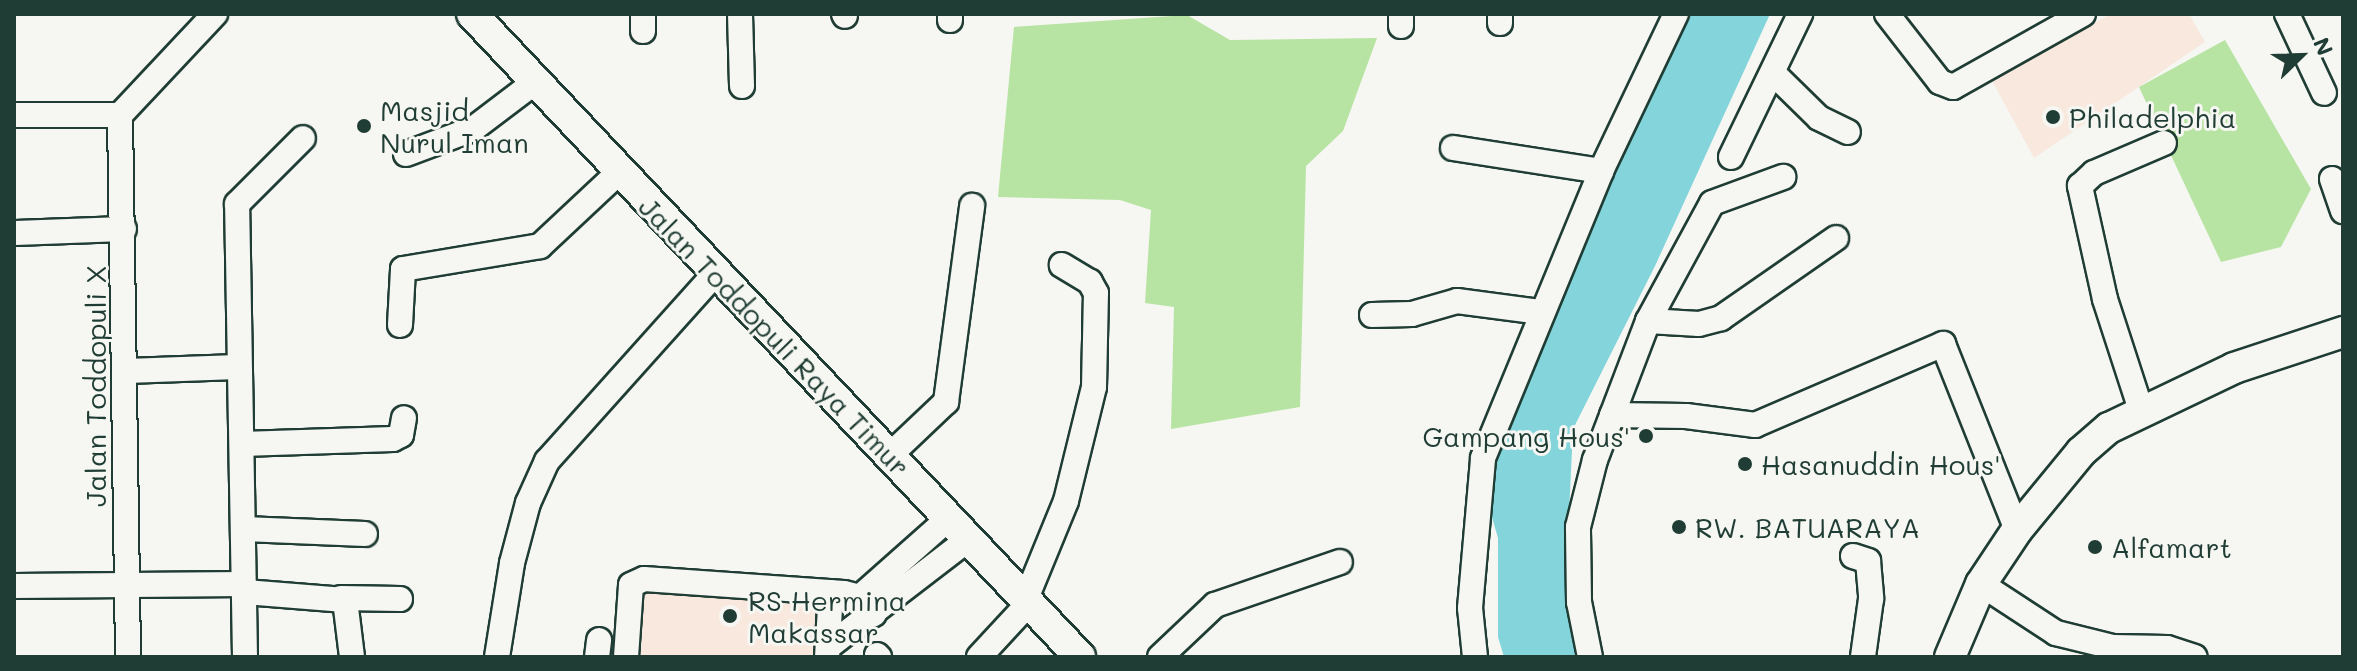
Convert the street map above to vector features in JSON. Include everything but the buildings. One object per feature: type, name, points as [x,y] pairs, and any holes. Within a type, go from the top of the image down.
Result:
[{"type":"main road","name":"Jalan Toddopuli Raya Timur","points":[[472,14],[1080,657]]},
{"type":"main road","points":[[1950,657],[1981,584],[2017,530],[2081,452],[2141,410],[2234,368],[2343,332]]},
{"type":"street","points":[[14,115],[120,115],[215,14]]},
{"type":"street","points":[[740,14],[742,86]]},
{"type":"street","points":[[1475,657],[1470,608],[1483,458],[1601,171],[1676,14]]},
{"type":"street","points":[[1731,157],[1800,14]]},
{"type":"street","points":[[1887,14],[1948,87],[1965,84],[2040,24],[2083,14]]},
{"type":"street","points":[[2287,14],[2324,93]]},
{"type":"street","points":[[1773,73],[1819,118],[1848,132]]},
{"type":"street","points":[[406,154],[473,129],[535,82]]},
{"type":"street","name":"Jalan Toddopuli X","points":[[120,115],[128,657]]},
{"type":"street","points":[[245,657],[237,204],[303,138]]},
{"type":"street","points":[[2141,410],[2105,299],[2080,186],[2094,173],[2164,143]]},
{"type":"street","points":[[1453,148],[1601,171]]},
{"type":"street","points":[[400,325],[403,269],[540,246],[619,172]]},
{"type":"street","points":[[1590,657],[1579,602],[1578,527],[1612,415],[1648,321],[1712,203],[1783,177]]},
{"type":"street","points":[[2332,179],[2343,211]]},
{"type":"street","points":[[889,456],[946,402],[972,206]]},
{"type":"street","points":[[14,233],[124,229]]},
{"type":"street","points":[[1648,321],[1699,324],[1721,318],[1836,238]]},
{"type":"street","points":[[979,657],[1027,602],[1066,501],[1094,387],[1096,293],[1090,282],[1062,265]]},
{"type":"street","points":[[497,657],[512,563],[528,503],[547,461],[715,274]]},
{"type":"street","points":[[1372,315],[1412,314],[1457,301],[1541,312]]},
{"type":"street","points":[[1612,415],[1686,416],[1755,425],[1943,344],[2017,530]]},
{"type":"street","points":[[125,371],[239,367]]},
{"type":"street","points":[[242,444],[393,439],[401,435],[404,418]]},
{"type":"street","points":[[244,529],[365,534]]},
{"type":"street","points":[[828,652],[867,606],[957,530]]},
{"type":"street","points":[[1853,556],[1868,561],[1871,599],[1863,657]]},
{"type":"street","points":[[1160,657],[1215,605],[1340,562]]},
{"type":"street","points":[[626,657],[631,585],[636,581],[831,592],[867,606]]},
{"type":"street","points":[[1981,584],[2056,633],[2113,647],[2167,648],[2195,657]]},
{"type":"street","points":[[14,586],[244,588],[341,598],[400,599]]},
{"type":"street","points":[[828,652],[831,592]]},
{"type":"street","points":[[341,598],[348,604],[352,657]]},
{"type":"shaded area","name":"Philadelphia","points":[[2111,14],[2189,14],[2205,42],[2034,158],[1990,77]]},
{"type":"shaded area","name":"RS Hermina Makassar","points":[[630,573],[837,581],[834,657],[619,657]]},
{"type":"green space","points":[[1187,15],[1230,40],[1377,38],[1343,131],[1306,166],[1300,407],[1171,429],[1174,307],[1145,303],[1151,210],[1120,200],[998,197],[1014,27]]},
{"type":"green space","points":[[2225,40],[2311,189],[2281,247],[2221,262],[2139,87]]},
{"type":"water","points":[[1685,14],[1770,14],[1655,266],[1573,429],[1568,535],[1572,638],[1581,657],[1504,657],[1498,637],[1498,538],[1487,500],[1503,428]]},
{"type":"place","name":"Philadelphia","points":[[2053,117]]},
{"type":"place","name":"Masjid Nurul Iman","points":[[364,126]]},
{"type":"place","name":"Gampang Hous'","points":[[1646,436]]},
{"type":"place","name":"Hasanuddin Hous'","points":[[1745,464]]},
{"type":"place","name":"RW. BATUARAYA","points":[[1679,527]]},
{"type":"place","name":"Alfamart","points":[[2095,547]]},
{"type":"place","name":"RS Hermina Makassar","points":[[730,616]]}]
